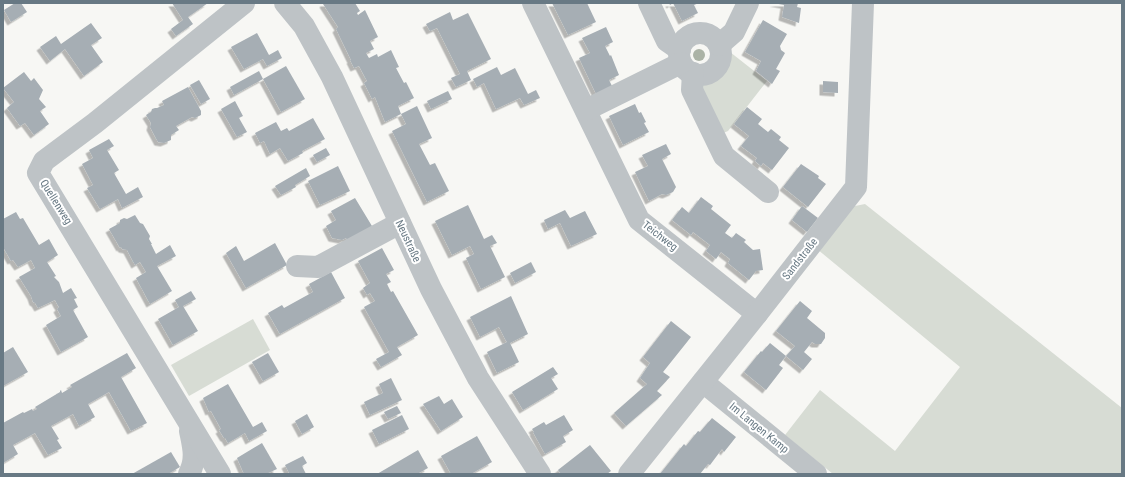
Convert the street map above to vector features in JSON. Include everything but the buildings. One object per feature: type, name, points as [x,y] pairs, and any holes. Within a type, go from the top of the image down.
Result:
[{"type":"street","name":"Quellenweg","points":[[220,474],[38,173],[44,160],[95,123],[244,3]]},
{"type":"street","name":"Neustraße","points":[[285,3],[304,26],[332,77],[431,289],[478,378],[540,474]]},
{"type":"street","name":"Teichweg","points":[[533,3],[639,220],[758,314]]},
{"type":"street","points":[[649,3],[667,40],[685,62],[705,74],[715,68],[720,57],[719,45],[710,36],[697,33],[691,35],[682,44],[685,62],[692,90],[724,156],[768,192]]},
{"type":"street","points":[[719,45],[734,32],[748,3]]},
{"type":"street","name":"Sandstraße","points":[[628,474],[758,314],[856,187],[863,3]]},
{"type":"street","points":[[586,110],[685,62]]},
{"type":"street","points":[[297,266],[318,267],[400,223]]},
{"type":"street","name":"Im Langen Kamp","points":[[703,382],[816,474]]},
{"type":"street","name":"Quellenweg","points":[[187,420],[194,451],[194,461],[188,474]]},
{"type":"shaded area","points":[[730,52],[767,81],[728,131],[721,134],[701,93],[703,85],[714,81],[726,69]]},
{"type":"shaded area","points":[[865,204],[1122,408],[1122,474],[833,474],[785,435],[820,390],[895,451],[960,367],[817,249],[850,207]]},
{"type":"shaded area","points":[[253,319],[270,350],[189,396],[171,365]]}]
